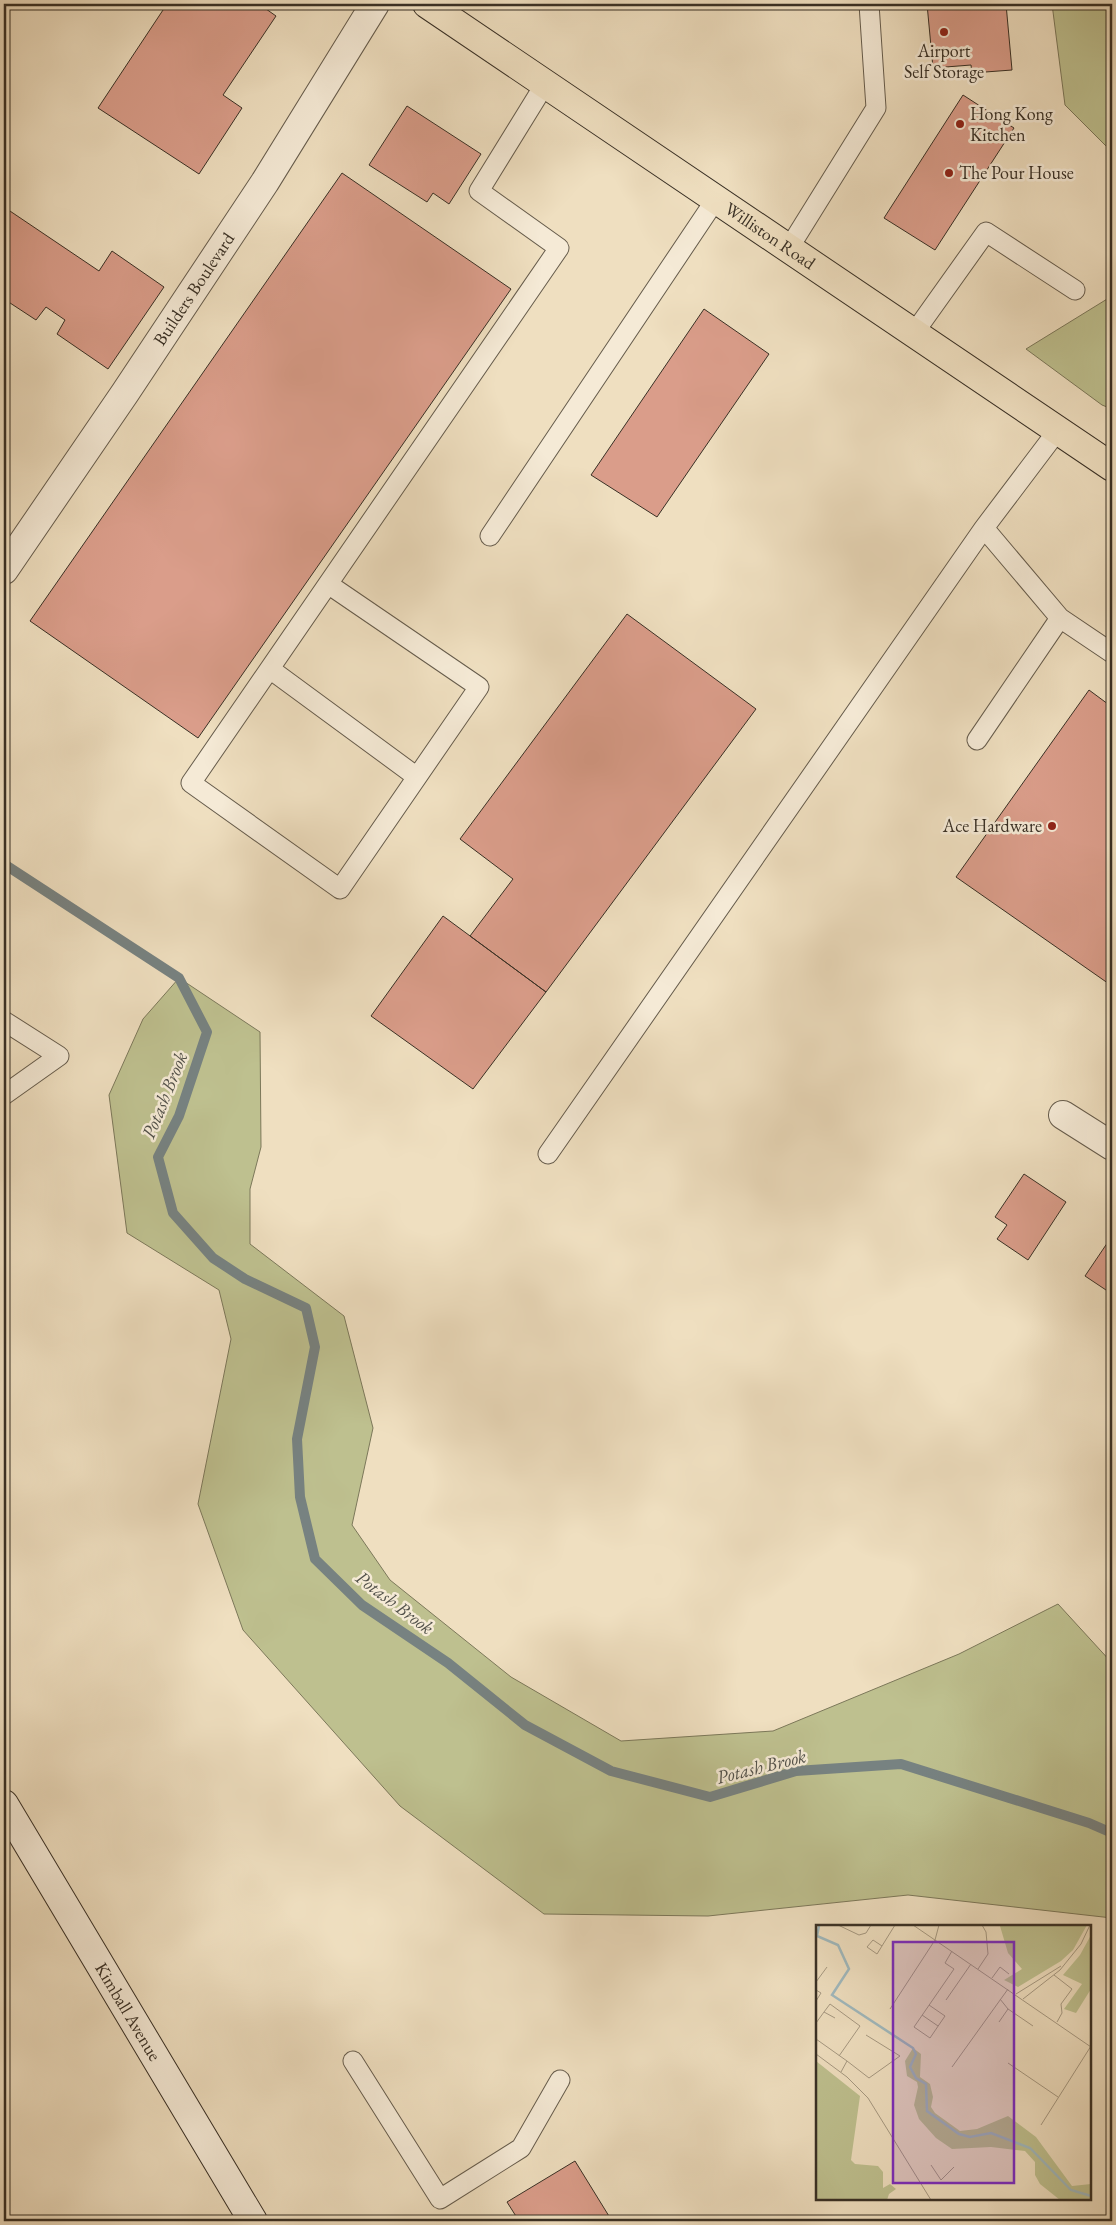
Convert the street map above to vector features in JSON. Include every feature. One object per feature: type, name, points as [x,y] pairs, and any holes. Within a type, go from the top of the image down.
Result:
[{"type":"main road","name":"Williston Road","points":[[427,4],[1112,467]]},
{"type":"street","name":"Builders Boulevard","points":[[4,570],[125,393],[265,182],[375,4]]},
{"type":"street","points":[[1063,1115],[1112,1146]]},
{"type":"street","name":"Kimball Avenue","points":[[4,1804],[253,2221]]},
{"type":"lane","points":[[789,248],[876,108],[869,4]]},
{"type":"lane","points":[[328,584],[479,687],[340,889],[191,783],[270,669],[328,584],[560,248],[479,191],[545,84]]},
{"type":"lane","points":[[490,536],[716,199]]},
{"type":"lane","points":[[914,333],[986,232],[1075,290]]},
{"type":"lane","points":[[548,1154],[984,528],[1058,430]]},
{"type":"lane","points":[[984,528],[1060,618],[1112,654]]},
{"type":"lane","points":[[977,740],[1060,618]]},
{"type":"lane","points":[[270,669],[417,777]]},
{"type":"lane","points":[[4,1021],[59,1056],[4,1095]]},
{"type":"lane","points":[[353,2061],[440,2199],[522,2148],[560,2080]]},
{"type":"green space","points":[[1052,4],[1112,4],[1112,152],[1065,105]]},
{"type":"green space","points":[[1112,296],[1112,409],[1102,405],[1026,349]]},
{"type":"green space","points":[[179,978],[260,1032],[261,1147],[250,1189],[250,1244],[344,1316],[373,1428],[352,1525],[390,1580],[511,1677],[621,1741],[773,1731],[959,1654],[1058,1604],[1112,1663],[1112,1918],[908,1895],[708,1916],[544,1914],[400,1806],[243,1630],[198,1504],[231,1339],[219,1290],[127,1233],[109,1095],[143,1019]]},
{"type":"building","points":[[167,4],[201,4],[205,7],[207,4],[259,4],[276,16],[223,95],[242,108],[199,174],[98,108]]},
{"type":"building","points":[[927,4],[1006,4],[1012,70],[972,73],[971,65],[933,68]]},
{"type":"building","name":"The Pour House","points":[[963,95],[1014,128],[935,250],[884,218]]},
{"type":"building","points":[[407,106],[481,154],[449,204],[433,193],[427,202],[369,165]]},
{"type":"building","points":[[342,173],[511,289],[198,738],[30,621]]},
{"type":"building","points":[[4,207],[99,271],[112,251],[164,287],[108,369],[57,334],[65,320],[46,307],[36,320],[4,299]]},
{"type":"building","points":[[704,309],[769,354],[657,517],[591,475]]},
{"type":"building","points":[[627,614],[756,709],[546,992],[470,936],[513,879],[460,839]]},
{"type":"building","name":"Ace Hardware","points":[[1089,690],[1112,707],[1112,986],[956,877]]},
{"type":"building","points":[[443,916],[546,992],[473,1089],[371,1016]]},
{"type":"building","points":[[1024,1174],[1066,1202],[1028,1260],[997,1239],[1007,1225],[995,1217]]},
{"type":"building","points":[[1112,1236],[1112,1294],[1085,1276]]},
{"type":"building","points":[[575,2161],[612,2221],[519,2221],[507,2202]]},
{"type":"waterway","name":"Potash Brook","points":[[4,864],[179,978],[207,1032],[179,1116],[158,1157],[173,1213],[213,1258],[245,1279],[306,1308],[315,1347],[297,1439],[300,1497],[315,1559],[362,1605],[448,1663],[525,1725],[611,1771],[710,1797],[796,1771],[901,1764],[1089,1823],[1112,1833]]},
{"type":"place","name":"Airport Self Storage","points":[[944,32]]},
{"type":"place","name":"Hong Kong Kitchen","points":[[960,124]]},
{"type":"place","name":"The Pour House","points":[[949,173]]},
{"type":"place","name":"Ace Hardware","points":[[1052,826]]}]
